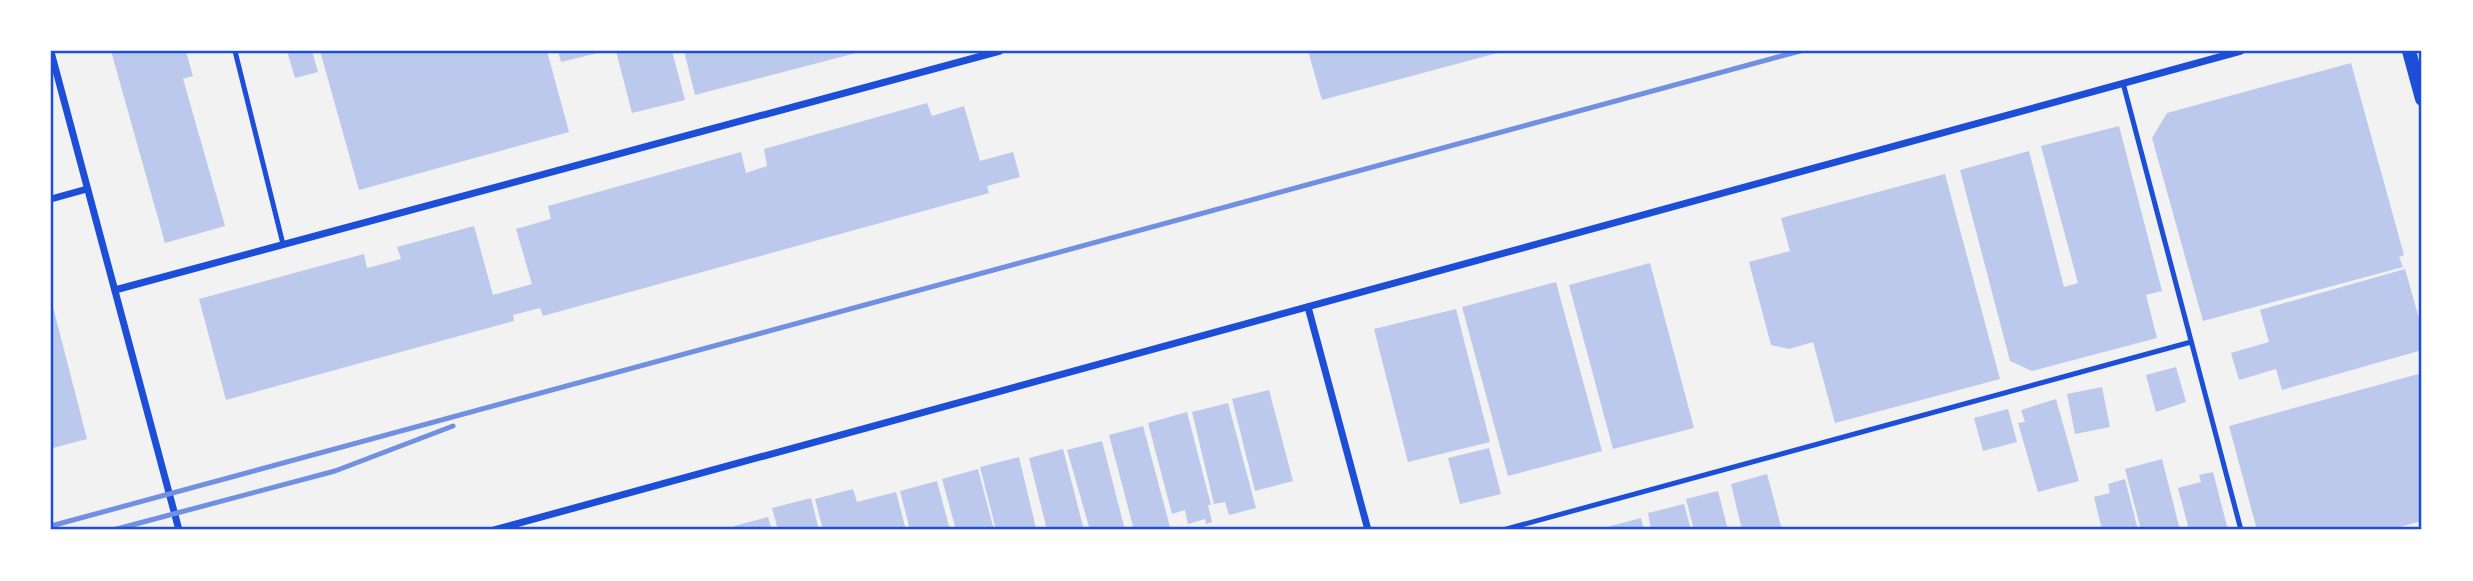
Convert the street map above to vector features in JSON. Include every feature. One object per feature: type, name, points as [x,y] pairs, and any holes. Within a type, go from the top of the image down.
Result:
[{"type":"main road","points":[[2409,51],[2422,99]]},
{"type":"street","points":[[115,289],[980,53],[1000,51]]},
{"type":"street","points":[[494,530],[2241,51]]},
{"type":"street","points":[[51,52],[179,530]]},
{"type":"street","points":[[51,199],[87,189]]},
{"type":"street","points":[[1308,307],[1368,530]]},
{"type":"lane","points":[[235,51],[283,244]]},
{"type":"lane","points":[[2123,83],[2241,530]]},
{"type":"lane","points":[[1503,530],[2191,342]]},
{"type":"building","points":[[111,51],[186,51],[193,76],[183,79],[225,226],[165,243]]},
{"type":"building","points":[[287,51],[312,51],[318,72],[295,78]]},
{"type":"building","points":[[320,51],[547,51],[569,132],[359,190]]},
{"type":"building","points":[[558,51],[602,51],[602,52],[561,62]]},
{"type":"building","points":[[616,51],[672,51],[685,100],[632,113]]},
{"type":"building","points":[[684,51],[860,51],[860,52],[695,95]]},
{"type":"building","points":[[1308,51],[1500,51],[1501,52],[1322,100]]},
{"type":"building","points":[[2351,63],[2404,255],[2399,257],[2403,267],[2203,321],[2152,138],[2167,113]]},
{"type":"building","points":[[927,103],[932,116],[964,106],[980,161],[1013,152],[1020,177],[987,186],[989,193],[543,316],[540,308],[513,315],[514,321],[226,400],[199,299],[364,254],[367,268],[401,259],[397,247],[474,226],[493,295],[532,284],[516,229],[551,219],[548,206],[741,152],[746,173],[767,166],[764,149]]},
{"type":"building","points":[[2119,126],[2162,291],[2146,295],[2157,338],[2032,371],[2010,361],[1960,170],[2029,151],[2064,287],[2078,283],[2041,146]]},
{"type":"building","points":[[1945,174],[2000,379],[1835,423],[1813,342],[1789,349],[1771,345],[1749,262],[1790,251],[1781,218]]},
{"type":"building","points":[[1650,263],[1694,428],[1613,449],[1569,285]]},
{"type":"building","points":[[2405,269],[2422,329],[2422,350],[2282,390],[2276,369],[2239,380],[2231,353],[2269,342],[2260,310]]},
{"type":"building","points":[[1556,282],[1602,451],[1508,476],[1462,307]]},
{"type":"building","points":[[52,303],[87,439],[53,448],[51,441]]},
{"type":"building","points":[[1456,309],[1490,442],[1408,462],[1374,329]]},
{"type":"building","points":[[2176,367],[2186,402],[2156,412],[2146,375]]},
{"type":"building","points":[[2422,373],[2422,521],[2388,530],[2257,530],[2229,426]]},
{"type":"building","points":[[2102,387],[2110,427],[2075,434],[2067,394]]},
{"type":"building","points":[[1269,390],[1293,481],[1255,491],[1232,399]]},
{"type":"building","points":[[2056,399],[2079,481],[2038,492],[2018,423],[2025,422],[2021,410]]},
{"type":"building","points":[[1228,403],[1256,508],[1229,515],[1225,502],[1214,504],[1192,412]]},
{"type":"building","points":[[2008,409],[2017,442],[1983,451],[1974,418]]},
{"type":"building","points":[[1187,412],[1211,505],[1208,505],[1212,522],[1206,524],[1205,519],[1188,524],[1185,510],[1172,514],[1148,423]]},
{"type":"building","points":[[1143,426],[1170,527],[1160,530],[1134,530],[1109,435]]},
{"type":"building","points":[[1102,441],[1125,530],[1090,530],[1067,450]]},
{"type":"building","points":[[1489,448],[1501,494],[1460,504],[1448,458]]},
{"type":"building","points":[[1063,449],[1084,530],[1047,530],[1029,458]]},
{"type":"building","points":[[1019,457],[1036,528],[996,530],[980,467]]},
{"type":"building","points":[[2162,459],[2180,530],[2141,530],[2125,469]]},
{"type":"building","points":[[978,469],[994,530],[956,530],[942,479]]},
{"type":"building","points":[[2213,472],[2228,530],[2189,530],[2178,488],[2201,482],[2199,475]]},
{"type":"building","points":[[1767,474],[1782,530],[1742,530],[1731,484]]},
{"type":"building","points":[[2125,479],[2138,530],[2102,530],[2094,497],[2110,493],[2108,484]]},
{"type":"building","points":[[937,481],[950,530],[910,530],[900,491]]},
{"type":"building","points":[[853,489],[857,502],[896,492],[906,530],[823,530],[815,499]]},
{"type":"building","points":[[1718,491],[1728,530],[1694,530],[1686,499]]},
{"type":"building","points":[[811,498],[819,530],[778,530],[772,508]]},
{"type":"building","points":[[1684,504],[1691,530],[1651,530],[1648,513]]},
{"type":"building","points":[[768,517],[772,530],[735,530],[734,526]]},
{"type":"building","points":[[1641,518],[1644,530],[1599,530],[1599,529]]},
{"type":"railway","points":[[51,526],[1800,51]]},
{"type":"railway","points":[[113,530],[335,471],[453,426]]}]
